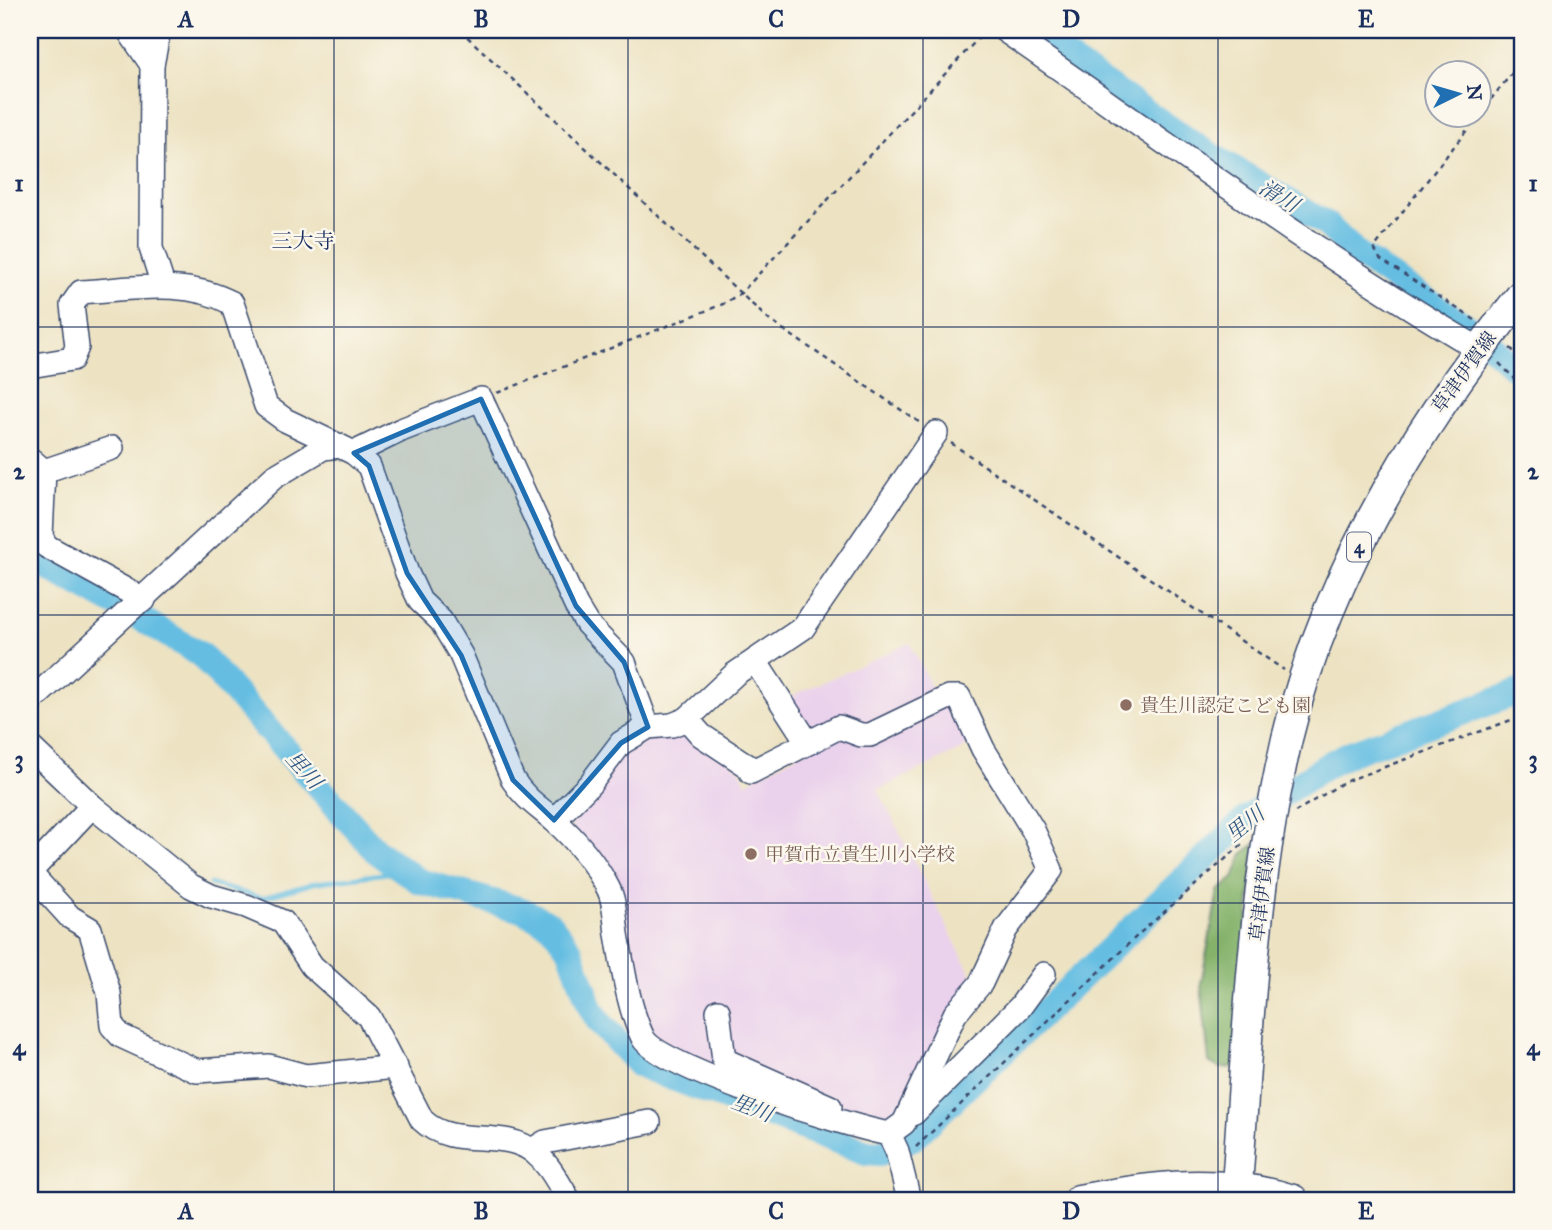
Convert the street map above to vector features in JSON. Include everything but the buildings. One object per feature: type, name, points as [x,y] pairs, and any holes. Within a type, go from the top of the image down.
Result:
[{"type":"main road","name":"草津伊賀線","points":[[1237,1186],[1250,1000],[1264,862],[1280,769],[1304,684],[1363,539],[1437,408],[1522,295]]},
{"type":"main road","points":[[1079,1200],[1146,1187],[1237,1186],[1291,1200]]},
{"type":"street","points":[[128,30],[152,65]]},
{"type":"street","points":[[159,30],[152,65],[151,248],[163,285]]},
{"type":"street","points":[[1004,30],[1411,310],[1486,340]]},
{"type":"street","points":[[30,366],[72,359],[77,347],[72,305],[81,292],[163,285],[214,293],[232,303],[267,407],[285,420],[347,450],[369,466],[376,479],[407,573],[420,601],[441,621],[461,655],[513,780],[525,797],[554,820],[584,853],[609,890],[634,1013],[650,1047],[742,1088],[892,1139]]},
{"type":"street","points":[[30,702],[142,602],[274,477],[323,449],[347,450],[481,399],[576,606],[587,624],[624,662],[648,727]]},
{"type":"street","points":[[554,820],[590,783],[621,743],[648,727],[672,725],[687,719],[735,674],[811,619],[936,433]]},
{"type":"street","points":[[112,448],[37,465],[41,536],[46,546],[142,602]]},
{"type":"street","points":[[755,661],[808,743]]},
{"type":"street","points":[[687,719],[701,735],[748,766],[751,772],[839,727],[860,735],[870,735],[949,697],[959,697],[983,749],[1033,830],[1051,870],[1006,929],[981,983],[955,1014],[892,1139],[909,1200]]},
{"type":"street","points":[[30,747],[92,806],[191,886],[211,896],[246,906],[284,922],[312,966],[369,1017],[418,1114],[431,1129],[454,1137],[504,1141],[532,1150],[551,1170],[569,1200]]},
{"type":"street","points":[[92,806],[30,873],[70,917],[90,929],[109,993],[113,1026],[121,1036],[197,1071],[269,1066],[306,1076],[396,1067]]},
{"type":"street","points":[[892,1139],[1020,1007],[1044,974]]},
{"type":"street","points":[[718,1011],[724,1060],[804,1094],[892,1139]]},
{"type":"street","points":[[532,1150],[545,1142],[649,1122]]},
{"type":"path","points":[[460,30],[769,320],[1304,684]]},
{"type":"path","points":[[481,399],[723,304],[741,293],[986,30]]},
{"type":"path","points":[[1492,98],[1522,61]]},
{"type":"path","points":[[1466,130],[1374,248],[1380,259],[1486,340],[1498,362],[1522,386]]},
{"type":"path","points":[[1515,606],[1522,603]]},
{"type":"path","points":[[892,1139],[928,1139],[1140,933],[1244,843],[1344,782],[1522,716]]},
{"type":"highlighted area","points":[[481,399],[576,606],[624,662],[648,727],[621,743],[554,820],[513,780],[461,655],[407,573],[369,466],[354,453]]},
{"type":"shaded area","name":"甲賀市立貴生川小学校","points":[[910,643],[941,707],[957,705],[974,743],[878,790],[975,982],[904,1116],[883,1126],[664,1049],[648,1029],[623,933],[568,819],[625,747],[651,733],[685,727],[740,770],[746,783],[816,744],[785,699]]},
{"type":"green space","points":[[1255,844],[1234,1067],[1219,1068],[1209,1062],[1201,984],[1218,891],[1234,878],[1243,853]]},
{"type":"waterway","name":"滑川","points":[[1025,30],[1201,149],[1326,224],[1358,255],[1478,334],[1522,374]]},
{"type":"waterway","name":"里川","points":[[30,558],[120,606],[201,655],[376,851],[419,881],[522,910],[550,924],[570,950],[591,1008],[600,1023],[639,1065],[866,1152],[880,1153],[913,1138],[1247,818],[1329,764],[1351,753],[1522,691]]},
{"type":"waterway","points":[[30,729],[43,744]]},
{"type":"waterway","points":[[210,884],[262,898],[314,883],[403,871]]},
{"type":"place","name":"貴生川認定こども園","points":[[1126,705]]},
{"type":"place","name":"甲賀市立貴生川小学校","points":[[751,854]]},
{"type":"district","name":"三大寺","points":[[303,241]]}]
